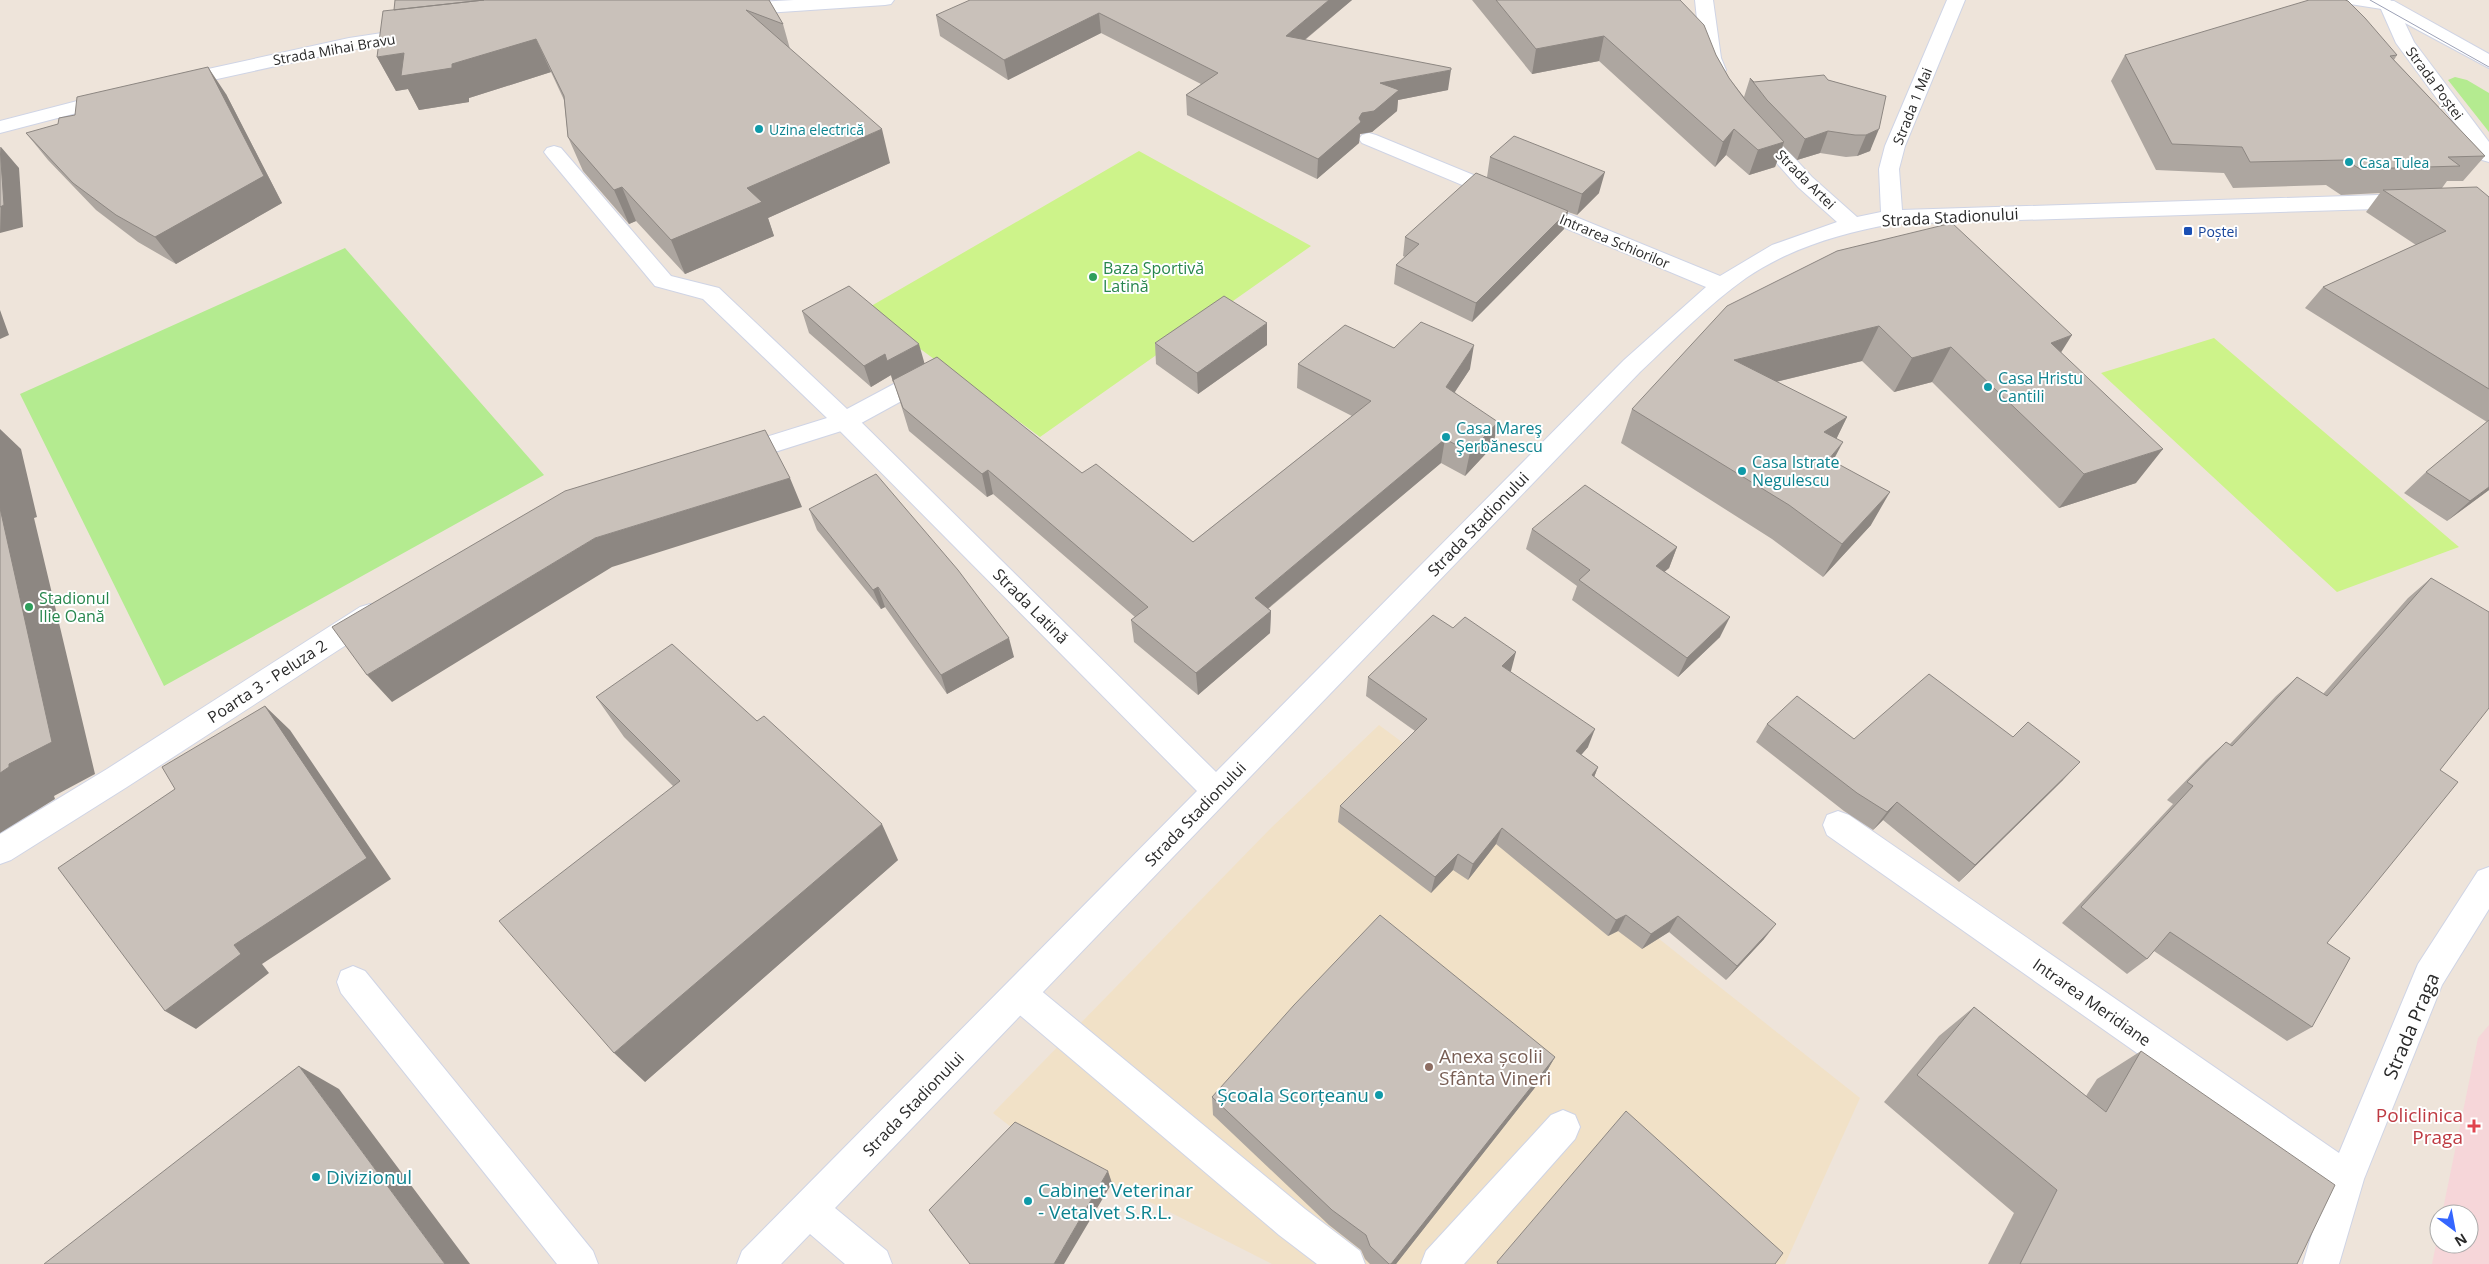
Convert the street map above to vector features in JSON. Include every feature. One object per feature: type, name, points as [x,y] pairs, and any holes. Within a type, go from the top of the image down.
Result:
[{"type":"street","points":[[719,10],[885,0]]},
{"type":"street","points":[[1704,0],[1710,58],[1723,87]]},
{"type":"street","name":"Strada 1 Mai","points":[[1892,217],[1889,169],[1895,146],[1956,0]]},
{"type":"street","points":[[2356,0],[2383,3],[2489,62]]},
{"type":"street","name":"Strada Poștei","points":[[2383,3],[2405,43],[2489,156]]},
{"type":"street","name":"Strada Mihai Bravu","points":[[161,86],[349,44],[436,32]]},
{"type":"street","points":[[0,127],[134,93]]},
{"type":"street","name":"Strada Artei","points":[[1742,112],[1805,182],[1852,224]]},
{"type":"street","name":"Intrarea Schiorilor","points":[[1369,139],[1722,285]]},
{"type":"street","name":"Strada Latină","points":[[554,152],[663,281],[711,293],[845,421],[1216,791]]},
{"type":"street","name":"Strada Stadionului","points":[[755,1264],[1021,995],[1216,791],[1632,366],[1722,285],[1766,257],[1811,236],[1852,224],[1892,217],[2430,201]]},
{"type":"street","points":[[714,462],[845,421],[945,367]]},
{"type":"street","name":"Poarta 3 - Peluza 2","points":[[0,850],[117,778],[389,603]]},
{"type":"street","name":"Intrarea Meridiane","points":[[1838,825],[2346,1179]]},
{"type":"street","name":"Strada Praga","points":[[2320,1264],[2346,1179],[2430,975],[2489,881]]},
{"type":"street","points":[[353,982],[580,1264]]},
{"type":"street","points":[[1021,995],[1292,1222],[1347,1264]]},
{"type":"street","points":[[1439,1264],[1563,1127]]},
{"type":"street","points":[[809,1210],[874,1264]]},
{"type":"shaded area","name":"Anexa școlii Sfânta Vineri","points":[[1379,725],[1538,843],[1860,1098],[1785,1264],[1272,1264],[1071,1162],[1020,1134],[993,1113],[1271,828]]},
{"type":"shaded area","name":"Policlinica Praga","points":[[2489,1025],[2489,1264],[2432,1264],[2434,1254],[2479,1254],[2479,1204],[2444,1204],[2478,1038]]},
{"type":"green space","points":[[2455,77],[2467,80],[2489,93],[2489,132],[2448,80]]},
{"type":"green space","name":"Baza Sportivă Latină","points":[[1139,151],[1311,246],[1040,437],[866,309]]},
{"type":"green space","points":[[345,248],[544,475],[164,686],[20,394]]},
{"type":"green space","points":[[2214,338],[2459,547],[2337,592],[2101,373]]},
{"type":"building","points":[[395,0],[484,0],[394,10]]},
{"type":"building","points":[[484,0],[769,0],[783,24],[746,10],[882,129],[747,188],[762,202],[671,240],[622,187],[614,190],[568,137],[564,96],[536,39],[452,64],[452,68],[401,76],[404,53],[377,57],[383,11]]},
{"type":"building","points":[[970,0],[1329,0],[1286,36],[1451,68],[1451,70],[1380,83],[1399,90],[1374,111],[1362,113],[1359,118],[1361,122],[1318,159],[1186,95],[1218,73],[1099,13],[1004,60],[936,15]]},
{"type":"building","points":[[1496,0],[1680,0],[1704,25],[1716,55],[1729,78],[1746,101],[1784,142],[1758,150],[1734,129],[1723,142],[1604,36],[1536,49]]},
{"type":"building","points":[[2309,0],[2348,1],[2397,55],[2390,56],[2485,156],[2448,157],[2460,166],[2360,169],[2345,160],[2250,162],[2242,147],[2172,144],[2125,55]]},
{"type":"building","points":[[208,67],[264,176],[155,237],[116,215],[73,183],[26,133],[58,124],[59,118],[75,115],[77,97]]},
{"type":"building","points":[[1824,75],[1828,80],[1886,96],[1879,129],[1866,135],[1828,131],[1805,139],[1767,100],[1750,78],[1754,82]]},
{"type":"building","points":[[1514,136],[1605,172],[1582,194],[1490,157]]},
{"type":"building","points":[[0,147],[4,205],[0,207]]},
{"type":"building","points":[[1476,173],[1568,211],[1476,303],[1396,265],[1419,244],[1405,237]]},
{"type":"building","points":[[2477,187],[2489,197],[2489,389],[2323,287],[2446,231],[2383,190]]},
{"type":"building","points":[[1952,223],[2072,335],[2051,343],[2163,449],[2084,474],[1951,347],[1912,358],[1879,326],[1734,360],[1847,417],[1824,432],[1843,442],[1829,459],[1890,492],[1842,544],[1789,505],[1632,409],[1727,306],[1837,251]]},
{"type":"building","points":[[849,286],[919,344],[887,361],[885,354],[864,366],[802,311]]},
{"type":"building","points":[[1224,296],[1267,323],[1197,373],[1155,343]]},
{"type":"building","points":[[1421,322],[1474,345],[1446,387],[1498,422],[1470,452],[1445,439],[1255,598],[1271,611],[1196,673],[1131,620],[1148,607],[988,470],[982,474],[903,408],[893,380],[937,357],[1082,473],[1096,464],[1193,542],[1371,401],[1298,364],[1345,325],[1394,348]]},
{"type":"building","points":[[2489,420],[2489,487],[2470,501],[2426,472]]},
{"type":"building","points":[[765,430],[790,478],[595,538],[367,675],[332,627],[565,491]]},
{"type":"building","points":[[876,474],[958,570],[1009,638],[941,675],[878,587],[873,590],[809,509]]},
{"type":"building","points":[[1585,485],[1677,547],[1656,566],[1730,617],[1687,658],[1579,580],[1590,570],[1532,529]]},
{"type":"building","points":[[0,508],[52,742],[9,764],[9,767],[0,773]]},
{"type":"building","points":[[2431,578],[2489,612],[2489,708],[2440,770],[2458,782],[2327,943],[2350,958],[2312,1027],[2170,932],[2147,959],[2081,907],[2193,786],[2187,782],[2226,742],[2232,746],[2297,677],[2327,696]]},
{"type":"building","points":[[1433,615],[1453,628],[1465,617],[1516,652],[1502,666],[1595,729],[1576,751],[1598,767],[1592,775],[1776,924],[1737,966],[1678,916],[1651,934],[1626,915],[1616,920],[1502,828],[1473,864],[1458,854],[1435,877],[1340,806],[1427,719],[1368,677]]},
{"type":"building","points":[[672,644],[757,721],[764,716],[882,824],[614,1053],[499,921],[680,781],[596,697]]},
{"type":"building","points":[[1929,674],[2013,737],[2028,722],[2080,762],[1975,865],[1897,802],[1887,812],[1857,793],[1767,724],[1797,696],[1854,739]]},
{"type":"building","points":[[265,706],[367,858],[234,945],[241,954],[165,1011],[58,868],[175,789],[162,767]]},
{"type":"building","name":"Școala Scorțeanu","points":[[1380,915],[1555,1057],[1391,1264],[1370,1246],[1366,1235],[1332,1210],[1212,1097],[1294,1005]]},
{"type":"building","points":[[1974,1007],[2106,1112],[2141,1051],[2335,1185],[2297,1264],[2020,1264],[2057,1190],[1917,1075]]},
{"type":"building","name":"Divizionul","points":[[299,1066],[445,1264],[44,1264]]},
{"type":"building","points":[[1626,1111],[1783,1253],[1775,1264],[1498,1264],[1497,1262]]},
{"type":"building","name":"Cabinet Veterinar - Vetalvet S.R.L.","points":[[1015,1122],[1108,1171],[1054,1264],[970,1264],[929,1210]]},
{"type":"tram line","points":[[2370,0],[2489,67]]},
{"type":"place","name":"Uzina electrică","points":[[759,129]]},
{"type":"place","name":"Casa Tulea","points":[[2349,162]]},
{"type":"place","name":"Poștei","points":[[2188,231]]},
{"type":"place","name":"Baza Sportivă Latină","points":[[1093,277]]},
{"type":"place","name":"Casa Hristu Cantili","points":[[1988,387]]},
{"type":"place","name":"Casa Mareş Şerbănescu","points":[[1446,437]]},
{"type":"place","name":"Casa Istrate Negulescu","points":[[1742,471]]},
{"type":"place","name":"Stadionul Ilie Oană","points":[[29,607]]},
{"type":"place","name":"Anexa școlii Sfânta Vineri","points":[[1429,1067]]},
{"type":"place","name":"Școala Scorțeanu","points":[[1379,1095]]},
{"type":"place","name":"Policlinica Praga","points":[[2474,1126]]},
{"type":"place","name":"Divizionul","points":[[316,1177]]},
{"type":"place","name":"Cabinet Veterinar - Vetalvet S.R.L.","points":[[1028,1201]]}]
